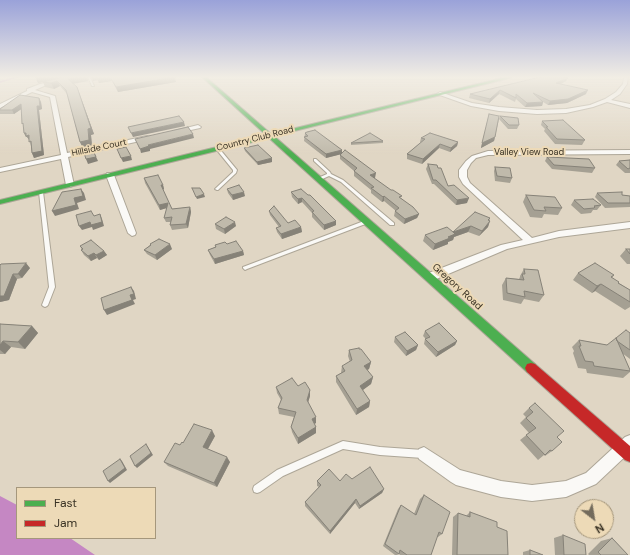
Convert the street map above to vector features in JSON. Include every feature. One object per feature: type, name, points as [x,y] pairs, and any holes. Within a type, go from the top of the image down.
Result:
[{"type":"street","points":[[53,103],[70,185]]},
{"type":"street","name":"Gregory Road","points":[[233,103],[366,222],[628,448]]},
{"type":"street","name":"Country Club Road","points":[[0,202],[403,103]]},
{"type":"street","points":[[468,103],[499,109],[537,112],[578,110],[599,103]]},
{"type":"street","points":[[618,103],[630,106]]},
{"type":"street","points":[[168,133],[198,127]]},
{"type":"street","name":"Hillside Court","points":[[0,170],[153,136]]},
{"type":"street","name":"Valley View Road","points":[[530,241],[467,184],[463,177],[463,170],[468,162],[474,157],[488,153],[630,152]]},
{"type":"street","points":[[110,175],[132,233]]},
{"type":"street","points":[[430,277],[504,247],[559,234],[630,225]]},
{"type":"street","points":[[424,454],[456,477],[500,489],[532,493],[566,489],[591,479],[628,448]]},
{"type":"lane","points":[[217,148],[235,170],[235,172],[217,189]]},
{"type":"lane","points":[[315,160],[329,172],[328,175]]},
{"type":"lane","points":[[319,179],[328,175],[342,181],[392,224]]},
{"type":"lane","points":[[41,192],[52,287],[45,305]]},
{"type":"lane","points":[[245,268],[366,222]]},
{"type":"lane","points":[[257,489],[280,473],[343,444],[380,451],[424,454]]},
{"type":"shaded area","points":[[0,496],[16,504],[16,539],[71,539],[95,555],[0,555]]},
{"type":"building","points":[[9,103],[40,103],[40,106],[37,106],[42,151],[32,153],[29,135],[26,136],[26,133],[24,133],[21,104],[12,110],[0,109]]},
{"type":"building","points":[[69,103],[82,103],[91,128],[88,129],[89,140],[80,142]]},
{"type":"building","points":[[489,114],[499,116],[495,137],[482,143]]},
{"type":"building","points":[[179,116],[184,122],[131,133],[128,127]]},
{"type":"building","points":[[500,116],[518,118],[519,125],[509,125]]},
{"type":"building","points":[[563,120],[585,140],[557,139],[542,121]]},
{"type":"building","points":[[188,127],[193,134],[148,145],[149,146],[140,149],[135,139]]},
{"type":"building","points":[[315,130],[342,150],[326,154],[304,137],[308,136],[305,133]]},
{"type":"building","points":[[370,133],[383,141],[351,143]]},
{"type":"building","points":[[430,133],[458,142],[451,148],[440,144],[423,159],[407,154],[425,139],[421,138]]},
{"type":"building","points":[[258,145],[272,158],[257,162],[244,148]]},
{"type":"building","points":[[126,147],[131,156],[121,158],[117,149]]},
{"type":"building","points":[[92,148],[96,157],[86,159],[83,150]]},
{"type":"building","points":[[345,150],[376,173],[370,175],[402,196],[399,197],[413,207],[419,214],[405,219],[395,211],[399,208],[371,188],[374,187],[354,171],[357,168],[340,155]]},
{"type":"building","points":[[547,157],[589,159],[595,168],[554,165]]},
{"type":"building","points":[[630,160],[630,168],[628,169],[619,161]]},
{"type":"building","points":[[428,164],[437,165],[438,168],[441,168],[448,186],[454,185],[469,198],[457,200],[436,180],[433,180]]},
{"type":"building","points":[[495,167],[510,168],[512,178],[497,176]]},
{"type":"building","points":[[158,175],[172,209],[190,207],[186,224],[170,225],[172,217],[164,218],[168,203],[159,205],[144,178]]},
{"type":"building","points":[[239,185],[244,192],[232,195],[227,189]]},
{"type":"building","points":[[192,188],[200,188],[204,194],[196,197]]},
{"type":"building","points":[[81,189],[83,196],[74,198],[76,205],[52,211],[62,192]]},
{"type":"building","points":[[301,189],[310,195],[336,221],[324,225],[302,198],[298,199],[291,192]]},
{"type":"building","points":[[622,192],[622,195],[630,196],[630,203],[608,203],[597,193]]},
{"type":"building","points":[[526,195],[555,197],[562,208],[544,207],[546,211],[534,210]]},
{"type":"building","points":[[593,199],[601,205],[594,206],[594,208],[584,209],[574,200]]},
{"type":"building","points":[[274,206],[288,223],[295,220],[301,227],[281,234],[276,228],[281,226],[269,211]]},
{"type":"building","points":[[91,211],[94,216],[100,214],[102,222],[91,225],[90,222],[79,226],[76,215]]},
{"type":"building","points":[[475,212],[490,218],[488,220],[490,221],[482,231],[471,226],[453,232]]},
{"type":"building","points":[[226,217],[235,222],[224,229],[215,224]]},
{"type":"building","points":[[447,227],[455,234],[448,237],[450,238],[435,244],[425,235]]},
{"type":"building","points":[[159,239],[170,244],[155,255],[144,250],[151,245],[150,244]]},
{"type":"building","points":[[91,240],[104,251],[96,255],[94,253],[88,256],[81,250],[83,249],[80,246]]},
{"type":"building","points":[[236,241],[243,251],[214,259],[208,250],[216,247],[215,245],[225,242],[227,244]]},
{"type":"building","points":[[26,263],[18,274],[13,274],[4,296],[0,296],[0,265]]},
{"type":"building","points":[[595,263],[614,275],[611,277],[630,290],[630,302],[601,284],[597,286],[578,273]]},
{"type":"building","points":[[524,269],[538,270],[544,295],[524,291],[525,297],[507,293],[506,278],[524,280],[522,274],[525,274]]},
{"type":"building","points":[[131,287],[134,294],[130,295],[132,300],[104,310],[101,298]]},
{"type":"building","points":[[439,323],[457,341],[438,352],[425,339],[430,337],[425,331]]},
{"type":"building","points":[[0,324],[32,326],[18,342],[3,341],[0,345]]},
{"type":"building","points":[[626,330],[630,333],[630,350],[617,341],[616,338]]},
{"type":"building","points":[[405,332],[418,345],[407,351],[395,337]]},
{"type":"building","points":[[616,338],[630,371],[594,366],[593,362],[585,361],[579,346],[581,346],[579,340],[607,345]]},
{"type":"building","points":[[359,348],[371,362],[364,366],[373,377],[360,386],[370,401],[357,409],[336,376],[345,371],[342,366],[352,360],[349,350]]},
{"type":"building","points":[[292,378],[298,386],[305,382],[310,390],[307,400],[316,417],[312,419],[316,427],[298,438],[291,427],[296,412],[278,408],[282,398],[276,387]]},
{"type":"building","points":[[535,403],[564,431],[557,437],[562,442],[545,455],[526,435],[536,428],[526,418],[533,412],[529,408]]},
{"type":"building","points":[[194,424],[212,430],[203,447],[227,457],[214,483],[164,462],[175,443],[180,445],[182,442],[183,443]]},
{"type":"building","points":[[146,444],[151,453],[135,466],[130,456]]},
{"type":"building","points":[[120,459],[125,468],[108,481],[103,471]]},
{"type":"building","points":[[370,467],[384,489],[360,506],[356,499],[330,531],[305,502],[321,485],[317,481],[329,469],[340,481],[346,474],[352,479]]},
{"type":"building","points":[[424,495],[450,512],[442,534],[439,532],[431,555],[407,555],[400,550],[399,554],[385,544],[401,505],[416,515]]},
{"type":"building","points":[[470,512],[497,522],[497,527],[507,531],[508,555],[457,555],[458,513],[470,517]]},
{"type":"building","points":[[563,535],[585,544],[586,555],[564,555]]},
{"type":"building","points":[[611,539],[613,539],[628,555],[601,555],[598,552]]},
{"type":"building","points":[[530,550],[543,555],[530,555]]},
{"type":"traffic: fast","points":[[233,103],[531,368]]},
{"type":"traffic: fast","points":[[0,202],[404,103]]},
{"type":"traffic: jam","points":[[531,368],[630,455]]}]
